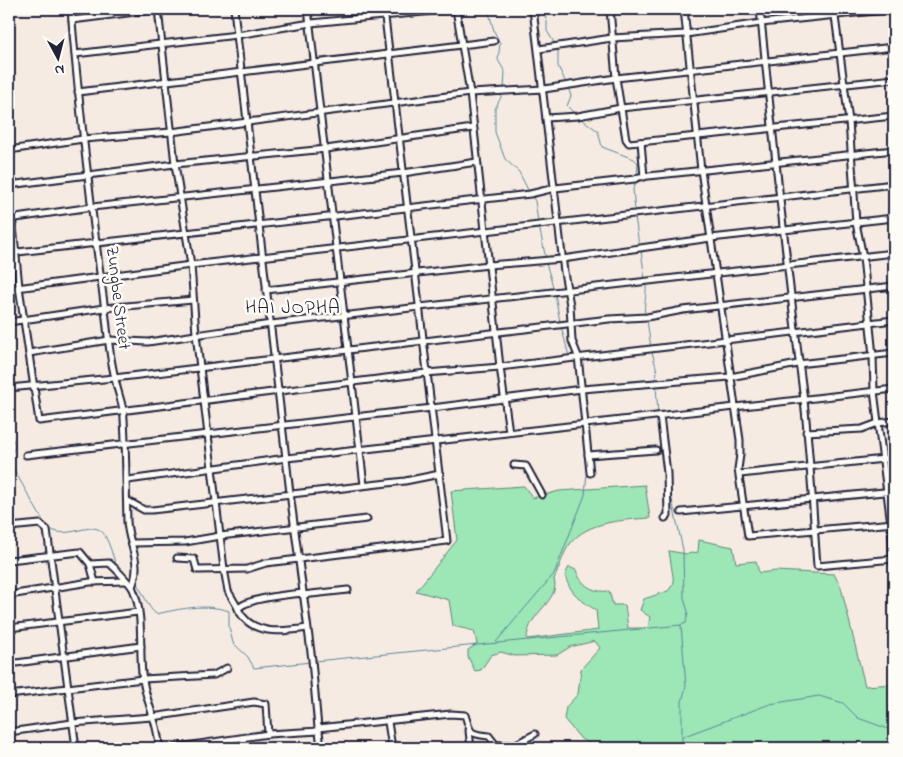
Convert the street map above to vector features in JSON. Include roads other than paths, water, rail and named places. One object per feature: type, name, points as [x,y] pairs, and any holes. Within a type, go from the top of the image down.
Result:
[{"type":"street","name":"Zungbe Street","points":[[71,9],[83,139],[104,308],[114,378],[124,411],[124,444],[128,480],[127,523],[137,560],[137,574],[133,586]]},
{"type":"street","points":[[72,20],[159,9],[171,132],[184,232],[191,264],[196,334],[228,590],[241,615],[255,627],[278,632],[306,628]]},
{"type":"street","points":[[234,9],[321,748]]},
{"type":"street","points":[[308,9],[330,181],[332,216],[364,484]]},
{"type":"street","points":[[177,558],[194,559],[197,570],[247,569],[266,563],[298,561],[447,540],[384,9]]},
{"type":"street","points":[[75,54],[237,35],[311,24],[455,9],[470,93],[484,231],[509,432]]},
{"type":"street","points":[[533,9],[544,89],[572,341],[578,356],[590,473]]},
{"type":"street","points":[[610,9],[616,78],[627,142],[894,116]]},
{"type":"street","points":[[684,9],[701,170],[740,440],[740,455],[737,464],[748,536],[893,523]]},
{"type":"street","points":[[760,9],[779,196],[789,264],[798,364],[804,400],[817,566],[893,559]]},
{"type":"street","points":[[834,9],[849,121],[856,223],[863,257],[864,289],[873,356],[874,391],[886,492],[893,523],[894,572]]},
{"type":"street","points":[[539,49],[612,38],[686,34],[762,23],[894,9]]},
{"type":"street","points":[[78,92],[494,41]]},
{"type":"street","points":[[9,150],[83,139],[171,132],[470,93],[544,89],[691,69],[894,47]]},
{"type":"street","points":[[546,118],[578,116],[621,108],[894,80]]},
{"type":"street","points":[[473,128],[326,149],[175,164],[9,185],[19,288],[39,421],[426,373],[500,367],[578,356],[894,320]]},
{"type":"street","points":[[639,178],[641,142]]},
{"type":"street","points":[[9,253],[481,200],[530,194],[554,188],[701,170],[894,150]]},
{"type":"street","points":[[11,218],[92,207],[403,174],[477,162]]},
{"type":"street","points":[[9,289],[191,264],[894,184]]},
{"type":"street","points":[[266,290],[489,265],[562,259],[711,238],[894,218]]},
{"type":"street","points":[[29,353],[109,340],[148,342],[271,324],[894,253]]},
{"type":"street","points":[[9,388],[349,351],[894,286]]},
{"type":"street","points":[[9,322],[104,308],[193,300]]},
{"type":"street","points":[[26,454],[283,426],[582,389],[730,378],[798,364],[894,353]]},
{"type":"street","points":[[128,480],[287,458],[804,400],[894,388]]},
{"type":"street","points":[[660,416],[667,473],[668,515],[665,518]]},
{"type":"street","points":[[806,432],[862,429],[878,423],[894,421]]},
{"type":"street","points":[[588,455],[656,450]]},
{"type":"street","points":[[740,474],[894,458]]},
{"type":"street","points":[[514,464],[518,467],[526,466],[542,495]]},
{"type":"street","points":[[128,501],[148,510],[364,484],[405,481],[440,474]]},
{"type":"street","points":[[681,512],[894,491]]},
{"type":"street","points":[[132,544],[185,542],[220,536],[367,519]]},
{"type":"street","points":[[9,527],[40,524],[47,530],[76,748]]},
{"type":"street","points":[[9,560],[80,552],[90,564],[95,582]]},
{"type":"street","points":[[90,564],[109,563],[133,586],[138,612],[143,679],[152,718],[159,734],[159,748]]},
{"type":"street","points":[[9,595],[95,582],[126,581]]},
{"type":"street","points":[[238,608],[253,601],[348,590]]},
{"type":"street","points":[[9,628],[138,612]]},
{"type":"street","points":[[9,664],[141,646]]},
{"type":"street","points":[[9,695],[143,679],[214,675],[227,668]]},
{"type":"street","points":[[9,732],[72,723],[152,718],[254,702],[266,704],[268,734]]},
{"type":"street","points":[[172,748],[268,734],[436,716],[465,715],[471,748]]},
{"type":"street","points":[[388,722],[392,748]]},
{"type":"street","points":[[469,731],[472,734],[489,736],[499,746],[514,745],[535,734]]},
{"type":"street","points":[[243,738],[244,748]]},
{"type":"waterway","points":[[488,9],[494,31],[500,43],[498,60],[505,72],[504,89]]},
{"type":"waterway","points":[[542,9],[547,21],[547,31],[555,44]]},
{"type":"waterway","points":[[558,47],[558,66],[566,83]]},
{"type":"waterway","points":[[568,87],[571,96],[567,106],[575,114]]},
{"type":"waterway","points":[[503,93],[495,109],[495,132],[505,159],[519,172],[529,192]]},
{"type":"waterway","points":[[580,118],[598,131],[602,147],[634,159],[638,163],[637,175]]},
{"type":"waterway","points":[[635,212],[633,189],[637,181]]},
{"type":"waterway","points":[[531,195],[535,201],[538,222]]},
{"type":"waterway","points":[[635,216],[639,246]]},
{"type":"waterway","points":[[539,226],[546,259]]},
{"type":"waterway","points":[[641,250],[645,280]]},
{"type":"waterway","points":[[546,263],[554,290]]},
{"type":"waterway","points":[[645,314],[646,284]]},
{"type":"waterway","points":[[555,294],[560,322]]},
{"type":"waterway","points":[[647,320],[651,348]]},
{"type":"waterway","points":[[561,326],[569,356]]},
{"type":"waterway","points":[[652,352],[657,371],[655,382]]},
{"type":"waterway","points":[[575,359],[577,368]]},
{"type":"waterway","points":[[656,386],[658,414]]},
{"type":"waterway","points":[[9,434],[15,445],[9,456]]},
{"type":"waterway","points":[[584,439],[586,455]]},
{"type":"waterway","points":[[9,461],[46,526],[54,531],[62,532],[93,528],[99,530],[104,534],[110,546],[117,568]]},
{"type":"waterway","points":[[496,642],[554,574],[585,495],[587,471]]},
{"type":"waterway","points":[[670,491],[683,550],[684,598],[688,612],[686,623],[681,625]]},
{"type":"waterway","points":[[135,582],[156,614],[201,607],[229,611],[229,627],[233,643],[248,657],[254,668],[311,662]]},
{"type":"waterway","points":[[315,661],[681,625],[686,686],[682,702],[682,748]]},
{"type":"waterway","points":[[682,737],[770,704],[819,696],[843,703],[858,718],[894,731]]},
{"type":"district","name":"HAI JOPHA","points":[[293,308]]}]
